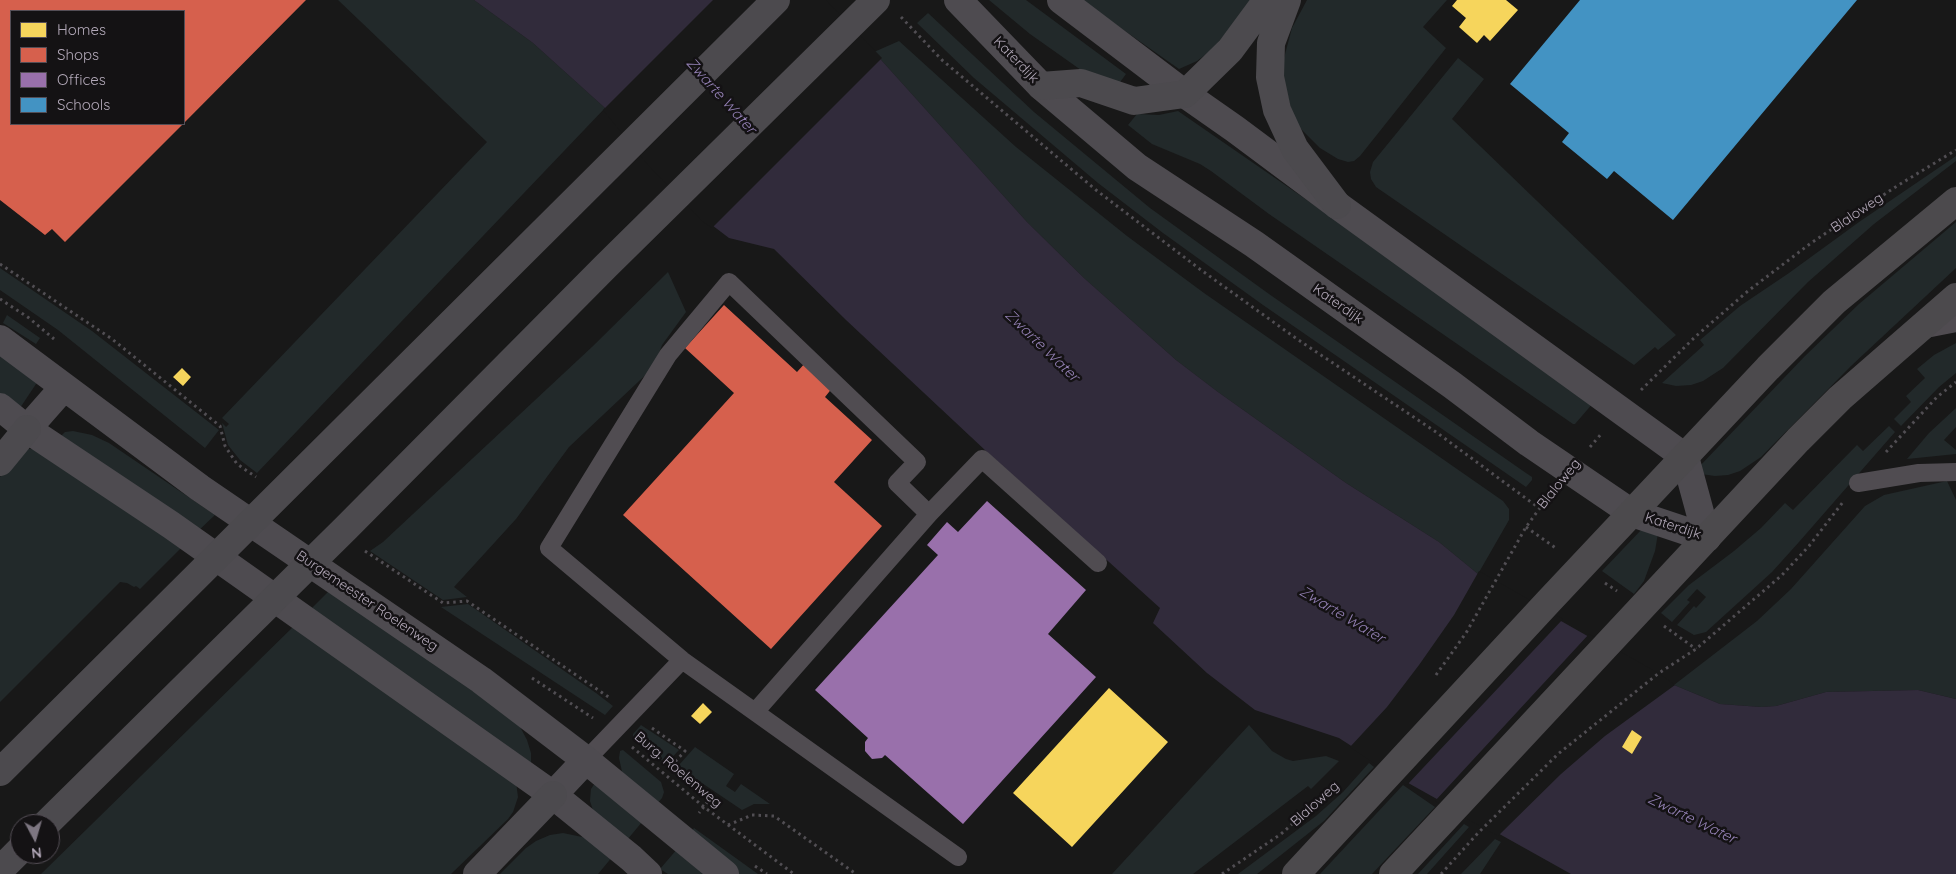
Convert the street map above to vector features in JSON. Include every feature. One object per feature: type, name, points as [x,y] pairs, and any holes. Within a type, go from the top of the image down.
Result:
[{"type":"highway","points":[[0,772],[189,584],[274,485],[557,220],[776,0]]},
{"type":"highway","points":[[1041,86],[1081,83],[1134,101],[1185,94],[1230,50],[1267,0]]},
{"type":"highway","points":[[1286,0],[1271,43],[1270,77],[1277,110],[1295,149],[1337,205]]},
{"type":"highway","points":[[56,814],[248,624],[353,538],[605,267],[886,7]]},
{"type":"highway","points":[[0,462],[27,429]]},
{"type":"highway","points":[[477,874],[553,795]]},
{"type":"highway","points":[[0,870],[10,860]]},
{"type":"main road","name":"Katerdijk","points":[[958,0],[1041,86],[1137,167],[1262,250],[1452,385],[1570,472],[1632,512],[1707,538]]},
{"type":"main road","points":[[1061,0],[1185,94],[1235,128],[1337,205],[1685,457]]},
{"type":"main road","points":[[1296,874],[1768,368],[1834,302],[1956,201]]},
{"type":"main road","points":[[1393,874],[1812,426],[1840,398],[1956,297]]},
{"type":"main road","name":"Burgemeester Roelenweg","points":[[0,339],[200,488],[481,680],[586,760],[725,874]]},
{"type":"main road","points":[[27,429],[64,387]]},
{"type":"main road","points":[[0,408],[27,429],[170,525],[553,795],[648,874]]},
{"type":"main road","name":"Katerdijk","points":[[1685,457],[1707,538]]},
{"type":"main road","points":[[553,795],[586,760]]},
{"type":"lane","points":[[929,514],[896,483],[917,462],[729,282],[668,355],[549,548],[682,660],[958,857]]},
{"type":"lane","points":[[1916,331],[1956,323]]},
{"type":"lane","points":[[755,712],[929,514],[982,459],[1098,563]]},
{"type":"lane","points":[[1858,483],[1919,473],[1956,472]]},
{"type":"lane","points":[[586,760],[682,660]]},
{"type":"path","points":[[886,7],[942,60],[1096,190],[1201,270],[1297,339],[1436,432],[1539,508]]},
{"type":"path","name":"Blaloweg","points":[[1434,679],[1466,633],[1500,571],[1539,508],[1620,410],[1695,337],[1748,291],[1811,243],[1897,186],[1956,150]]},
{"type":"path","points":[[0,264],[112,339],[220,426],[225,446],[237,464],[274,485]]},
{"type":"path","points":[[1441,874],[1478,833],[1558,754],[1659,673],[1696,649],[1782,575],[1809,546],[1858,483],[1937,397],[1956,382]]},
{"type":"path","points":[[1526,527],[1696,649]]},
{"type":"path","points":[[353,538],[443,603],[467,601],[685,751],[672,765],[712,796],[694,819]]},
{"type":"path","name":"Burg. Roelenweg","points":[[614,732],[727,826],[794,874]]},
{"type":"path","name":"Blaloweg","points":[[1222,874],[1281,834],[1329,791]]},
{"type":"path","name":"Burg. Roelenweg","points":[[727,826],[752,815],[774,816],[856,874]]},
{"type":"path","points":[[752,863],[767,874]]},
{"type":"shaded area","points":[[338,0],[474,0],[533,43],[605,108],[257,473],[240,460],[228,445],[222,423],[226,427],[229,424],[222,418],[487,142]]},
{"type":"shaded area","points":[[989,0],[1026,0],[1126,74],[1118,85],[1088,75],[1030,34]]},
{"type":"shaded area","points":[[1081,0],[1252,0],[1213,49],[1197,61],[1179,69]]},
{"type":"shaded area","points":[[1307,0],[1447,0],[1423,27],[1446,48],[1354,161],[1348,162],[1338,159],[1320,148],[1299,127],[1292,114],[1282,72],[1292,28]]},
{"type":"shaded area","points":[[928,13],[1034,112],[1150,208],[1269,294],[1532,477],[1532,480],[1526,487],[1263,305],[1163,233],[1098,183],[974,78],[917,23]]},
{"type":"shaded area","points":[[899,41],[1016,147],[1127,236],[1204,293],[1503,501],[1509,509],[1509,520],[1478,574],[1439,542],[1346,483],[1218,392],[1176,360],[1084,278],[1027,222],[874,52]]},
{"type":"shaded area","points":[[1458,58],[1484,79],[1452,119],[1676,335],[1658,350],[1655,347],[1634,365],[1376,187],[1371,179],[1370,172],[1373,162]]},
{"type":"shaded area","points":[[1178,111],[1595,399],[1594,402],[1573,424],[1269,214],[1211,171],[1200,164],[1152,144],[1128,125],[1137,114],[1159,115]]},
{"type":"shaded area","points":[[1956,156],[1956,161],[1874,224],[1808,282],[1723,368],[1703,381],[1691,385],[1676,386],[1662,383],[1704,345],[1700,340],[1740,306]]},
{"type":"shaded area","points":[[1956,222],[1956,268],[1851,366],[1761,457],[1740,471],[1728,475],[1701,474],[1697,469],[1805,356],[1859,304]]},
{"type":"shaded area","points":[[0,268],[92,331],[219,430],[205,448],[58,330],[0,290]]},
{"type":"shaded area","points":[[668,272],[686,312],[662,345],[654,367],[569,447],[516,519],[454,587],[467,597],[443,600],[370,551],[383,542],[593,346]]},
{"type":"shaded area","points":[[7,315],[40,338],[36,344],[3,323]]},
{"type":"shaded area","points":[[1956,343],[1956,373],[1939,387],[1901,426],[1894,419],[1911,402],[1906,396],[1925,378],[1917,369],[1934,355]]},
{"type":"shaded area","points":[[0,353],[38,381],[20,408],[0,398]]},
{"type":"shaded area","points":[[1956,408],[1956,427],[1944,440],[1956,450],[1956,454],[1907,459],[1929,433]]},
{"type":"shaded area","points":[[1889,426],[1895,432],[1799,542],[1772,572],[1706,632],[1694,635],[1677,625],[1694,606],[1696,608],[1706,597],[1697,589],[1687,600],[1690,602],[1672,622],[1661,613],[1689,585],[1761,528],[1785,503],[1793,510],[1857,445],[1863,451]]},
{"type":"shaded area","points":[[73,431],[92,435],[109,443],[215,515],[197,532],[61,436],[65,432]]},
{"type":"shaded area","points":[[28,449],[33,449],[183,546],[140,589],[136,586],[120,582],[0,702],[0,477],[14,457]]},
{"type":"shaded area","points":[[1947,481],[1956,500],[1956,699],[1918,690],[1826,692],[1776,706],[1761,707],[1720,704],[1674,685],[1757,621],[1791,589],[1865,506],[1884,495]]},
{"type":"shaded area","points":[[1643,528],[1658,533],[1655,551],[1644,581],[1634,594],[1602,571]]},
{"type":"shaded area","points":[[328,592],[458,671],[518,723],[527,740],[531,753],[531,763],[310,610]]},
{"type":"shaded area","points":[[468,604],[613,706],[605,715],[441,607]]},
{"type":"shaded area","points":[[296,624],[516,782],[518,797],[513,812],[451,874],[41,874],[51,864],[60,864],[60,855]]},
{"type":"shaded area","points":[[641,725],[679,750],[666,764],[633,737],[633,734]]},
{"type":"shaded area","points":[[1249,725],[1272,751],[1286,759],[1293,761],[1326,756],[1339,761],[1311,789],[1308,786],[1193,874],[1112,874]]},
{"type":"shaded area","points":[[695,747],[734,774],[726,786],[735,792],[741,784],[770,804],[754,804],[742,810],[693,777],[679,765]]},
{"type":"shaded area","points":[[623,750],[661,782],[664,792],[662,798],[655,806],[623,776],[619,758],[620,751]]},
{"type":"shaded area","points":[[1369,763],[1374,767],[1324,821],[1257,874],[1238,874],[1316,816],[1343,792]]},
{"type":"shaded area","points":[[595,783],[642,822],[627,840],[596,819],[590,801],[591,789]]},
{"type":"shaded area","points":[[1403,785],[1435,807],[1372,874],[1320,874]]},
{"type":"shaded area","points":[[1464,824],[1469,827],[1427,874],[1418,874]]},
{"type":"shaded area","points":[[694,828],[758,874],[737,874],[689,835]]},
{"type":"shaded area","points":[[563,833],[587,838],[613,856],[598,874],[500,874],[526,848],[536,841],[550,835]]},
{"type":"shaded area","points":[[1495,839],[1501,842],[1480,874],[1461,874]]},
{"type":"shaded area","points":[[678,848],[710,874],[668,874],[660,869]]},
{"type":"water","name":"Zwarte Water","points":[[474,0],[823,0],[874,52],[1027,222],[1084,278],[1176,360],[1346,483],[1439,542],[1478,574],[1674,685],[1720,704],[1761,707],[1776,706],[1826,692],[1918,690],[1956,699],[1956,874],[1571,874],[1410,784],[1339,738],[1255,710],[1207,673],[1153,623],[1160,608],[986,451],[846,320],[774,249],[729,238],[704,219],[605,108],[533,43]]},
{"type":"pier","points":[[713,0],[826,0],[882,58],[712,228],[702,221],[648,165],[603,110]]},
{"type":"pier","points":[[1479,571],[1563,619],[1407,785],[1350,747],[1387,707],[1419,665],[1454,615]]},
{"type":"pier","points":[[1589,634],[1660,674],[1675,685],[1605,736],[1561,774],[1498,836],[1435,801]]},
{"type":"building: Homes","points":[[1457,0],[1506,0],[1518,10],[1490,41],[1484,35],[1477,43],[1459,27],[1466,18],[1452,6]]},
{"type":"building: Homes","points":[[182,368],[191,377],[183,386],[173,377]]},
{"type":"building: Homes","points":[[1109,688],[1168,742],[1072,847],[1013,793]]},
{"type":"building: Homes","points":[[703,703],[712,712],[700,724],[691,716]]},
{"type":"building: Homes","points":[[1632,730],[1642,737],[1632,754],[1622,747]]},
{"type":"building: Shops","points":[[0,0],[306,0],[185,122],[185,10],[10,10],[10,125],[182,125],[65,242],[52,229],[45,235],[0,200]]},
{"type":"building: Shops","points":[[724,305],[797,372],[806,362],[833,387],[825,397],[872,440],[834,482],[882,526],[771,649],[623,515],[734,393],[685,348]]},
{"type":"building: Offices","points":[[987,501],[1086,590],[1048,634],[1096,677],[963,824],[885,755],[882,758],[872,759],[865,751],[865,742],[868,738],[815,690],[938,555],[927,545],[947,522],[958,532]]},
{"type":"building: Schools","points":[[1580,0],[1857,0],[1673,220],[1614,171],[1607,179],[1562,142],[1569,133],[1510,84]]}]
